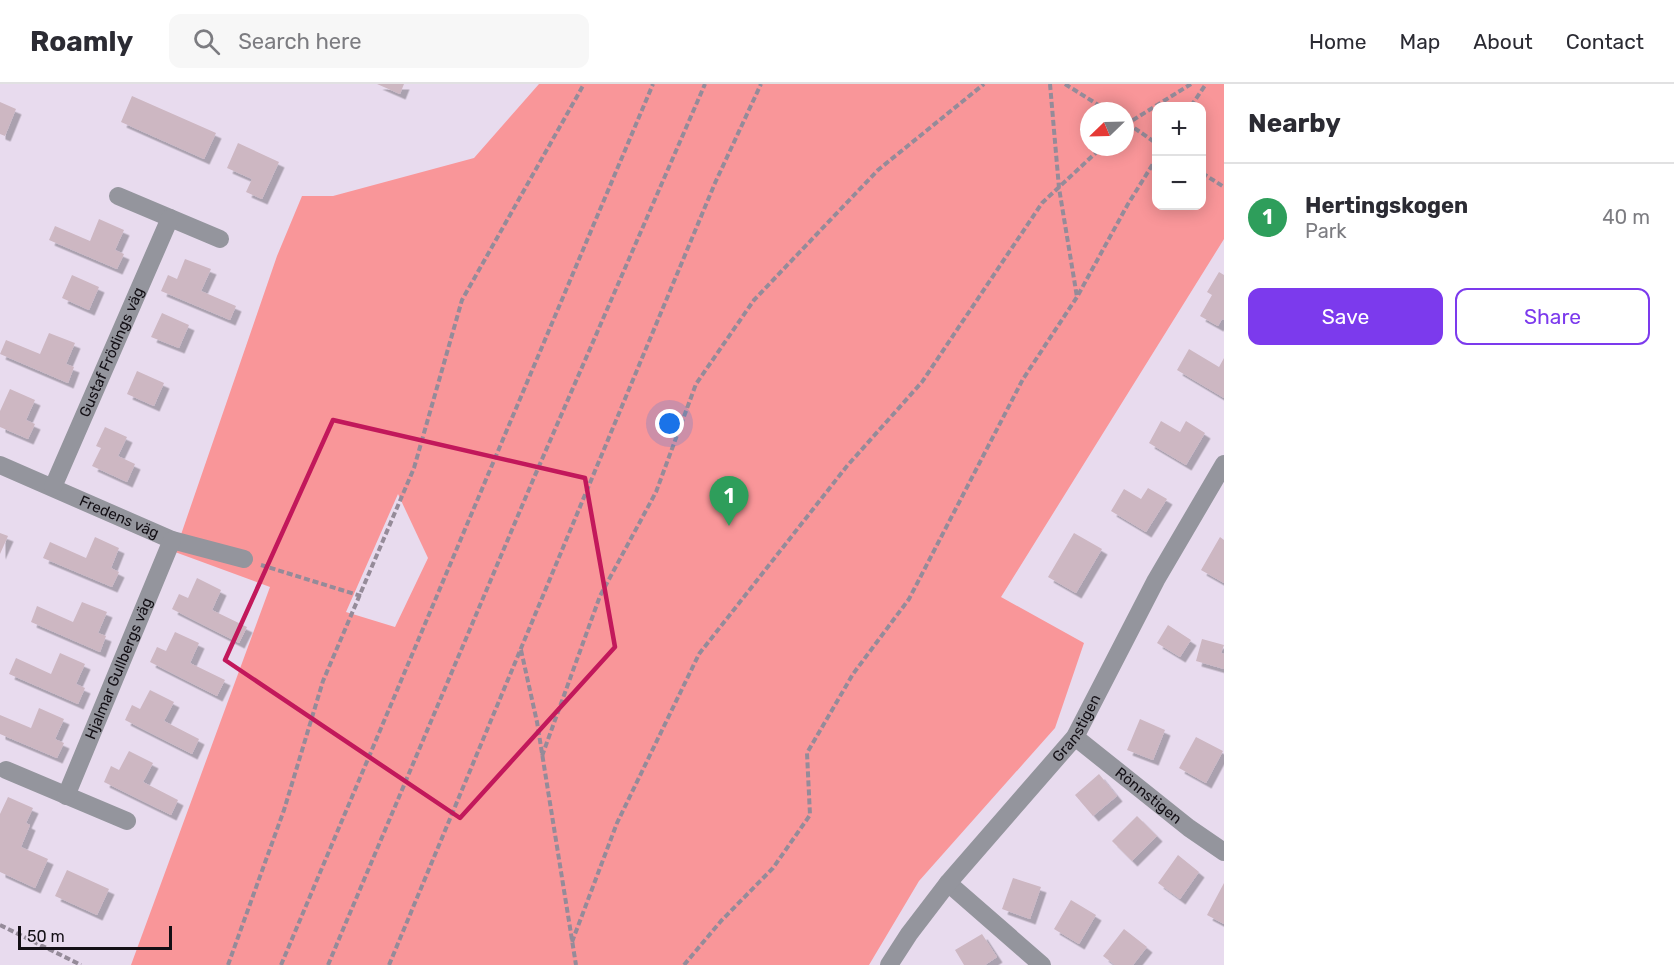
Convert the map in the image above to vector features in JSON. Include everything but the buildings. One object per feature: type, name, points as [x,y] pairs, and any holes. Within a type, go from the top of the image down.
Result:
[{"type":"street","points":[[118,196],[220,239]]},
{"type":"street","name":"Gustaf Frödings väg","points":[[53,487],[170,218]]},
{"type":"street","name":"Granstigen","points":[[889,965],[909,934],[948,883],[1003,817],[1075,737],[1156,580],[1224,464]]},
{"type":"street","name":"Fredens väg","points":[[0,465],[172,540],[244,559]]},
{"type":"street","name":"Hjalmar Gullbergs väg","points":[[66,796],[172,540]]},
{"type":"street","name":"Rönnstigen","points":[[1075,737],[1189,828],[1224,852]]},
{"type":"street","points":[[6,770],[127,821]]},
{"type":"street","points":[[948,883],[1042,965]]},
{"type":"path","points":[[228,965],[284,810],[323,681],[414,468],[462,300],[584,84]]},
{"type":"path","points":[[281,965],[653,84]]},
{"type":"path","points":[[328,965],[533,480],[705,84]]},
{"type":"path","points":[[389,965],[715,183],[761,84]]},
{"type":"path","points":[[542,756],[600,596],[656,492],[696,384],[754,300],[878,170],[984,84]]},
{"type":"path","points":[[1050,84],[1059,188],[1077,297]]},
{"type":"path","points":[[1065,84],[1094,102]]},
{"type":"path","points":[[1134,119],[1191,84]]},
{"type":"path","points":[[1194,102],[1206,84]]},
{"type":"path","points":[[1134,129],[1152,140]]},
{"type":"path","points":[[572,942],[617,823],[699,654],[847,465],[922,382],[1042,203],[1093,156]]},
{"type":"path","points":[[684,965],[721,921],[773,868],[810,815],[807,753],[853,674],[909,599],[1023,379],[1077,297],[1152,166]]},
{"type":"path","points":[[1206,175],[1224,187]]},
{"type":"path","points":[[244,559],[361,596]]},
{"type":"path","points":[[521,648],[542,756],[576,965]]},
{"type":"path","points":[[0,925],[81,965]]},
{"type":"highlighted area","points":[[333,420],[585,478],[615,647],[460,818],[225,660]]},
{"type":"shaded area","points":[[539,84],[1224,84],[1224,239],[1001,597],[1084,643],[1055,728],[919,881],[869,965],[131,965],[270,587],[175,552],[277,256],[302,196],[333,196],[474,158]],"holes":[[[398,494],[428,558],[395,627],[346,612]]]},
{"type":"place","name":"Hertingskogen","points":[[729,526]]}]
